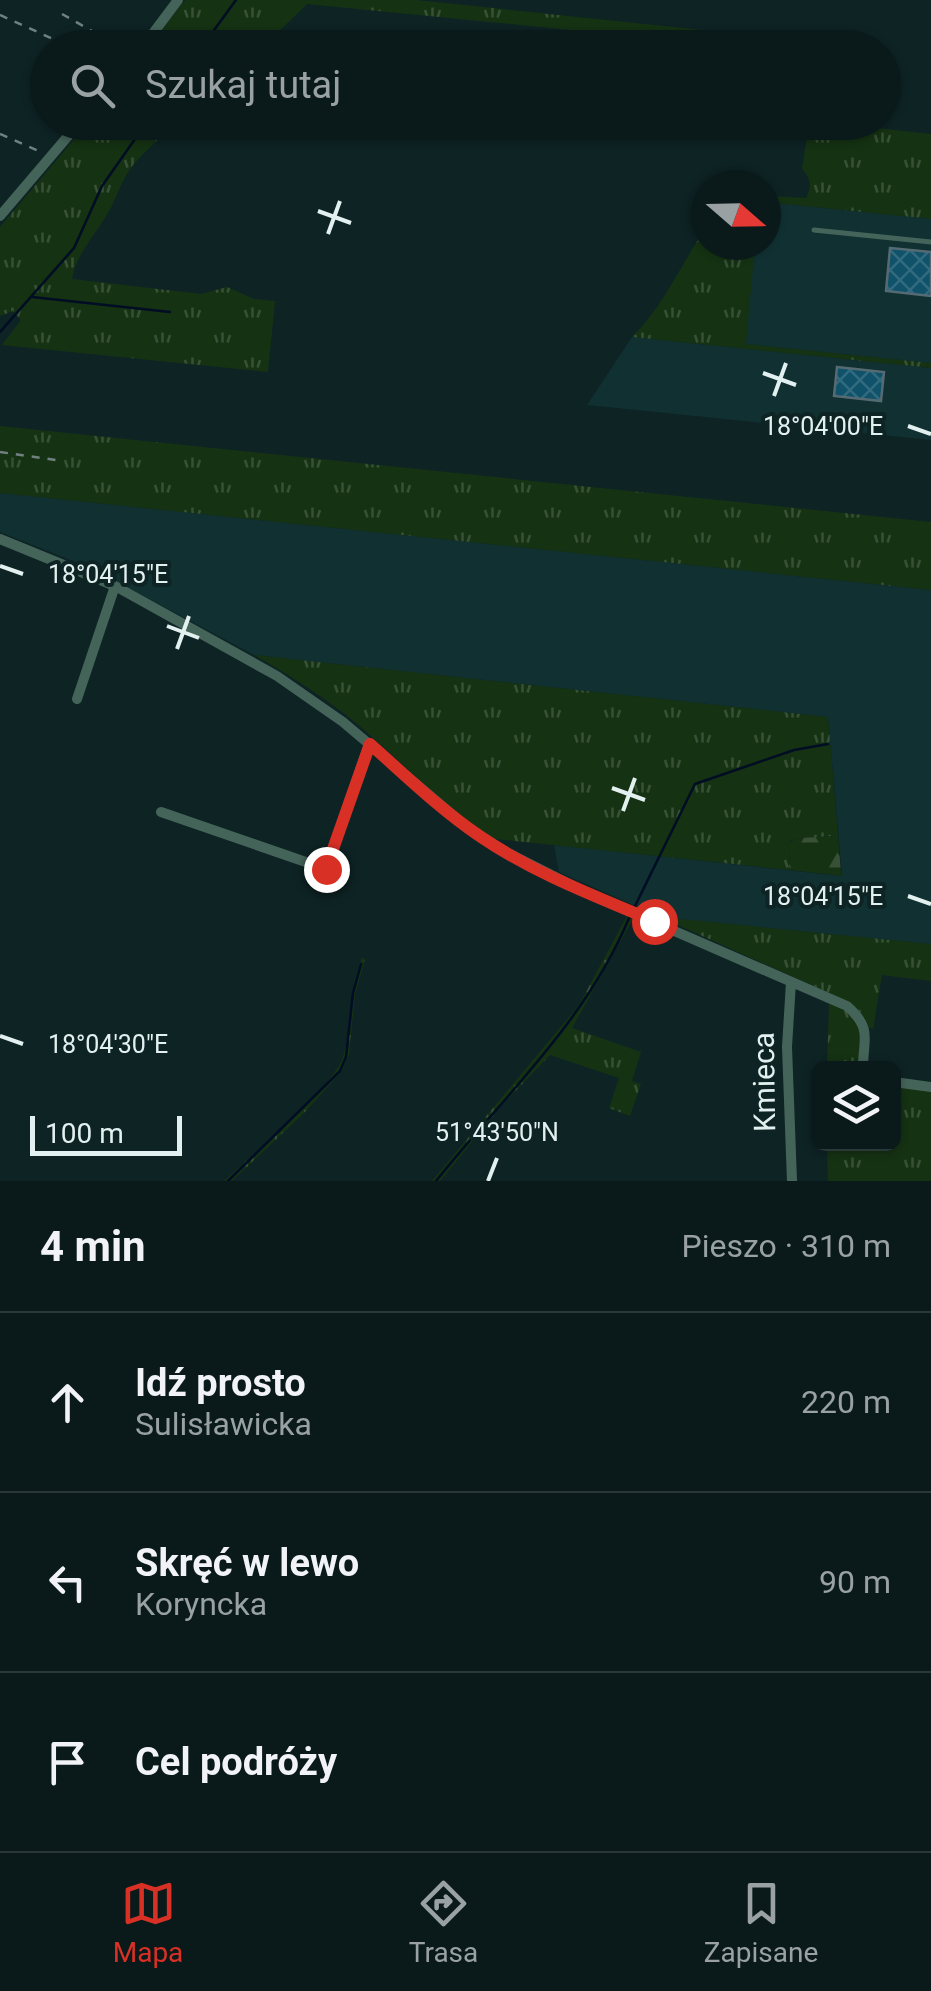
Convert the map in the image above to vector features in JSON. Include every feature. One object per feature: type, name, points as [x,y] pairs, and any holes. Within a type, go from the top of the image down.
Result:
[{"type":"street","points":[[156,30],[178,0]]},
{"type":"street","points":[[3,209],[65,140]]},
{"type":"street","points":[[0,539],[115,586],[278,676],[320,704],[467,827],[506,852],[588,893],[837,1000],[861,1020],[866,1034],[864,1061]]},
{"type":"street","points":[[76,699],[115,586]]},
{"type":"street","points":[[160,812],[326,869],[370,744]]},
{"type":"street","name":"Kmieca","points":[[791,982],[787,1047],[792,1181]]},
{"type":"street","points":[[901,1083],[931,1086]]},
{"type":"lane","points":[[814,230],[931,242]]},
{"type":"path","points":[[62,14],[90,30]]},
{"type":"path","points":[[0,16],[32,30]]},
{"type":"path","points":[[0,134],[52,156]]},
{"type":"path","points":[[0,452],[56,460]]},
{"type":"shaded area","points":[[781,204],[931,219],[931,363],[745,344],[753,260],[781,260]]},
{"type":"shaded area","points":[[632,337],[931,368],[931,440],[587,405]]},
{"type":"shaded area","points":[[0,493],[931,590],[931,944],[660,917],[559,872],[554,845],[842,876],[828,717],[254,655],[93,569],[0,532]]},
{"type":"green space","points":[[185,0],[416,0],[702,30],[571,30],[307,4],[280,30],[162,30]]},
{"type":"green space","points":[[901,131],[931,134],[931,219],[781,204],[781,197],[806,198],[810,182],[802,168],[807,140],[901,140]]},
{"type":"green space","points":[[74,140],[157,140],[130,169],[82,252],[72,279],[201,294],[227,287],[254,299],[275,301],[268,372],[2,345],[21,320],[13,311],[0,316],[0,227]]},
{"type":"green space","points":[[691,252],[691,260],[754,260],[746,344],[931,363],[931,368],[632,337],[663,298]]},
{"type":"green space","points":[[0,426],[931,522],[931,590],[0,493]]},
{"type":"green space","points":[[254,655],[828,717],[838,836],[790,841],[789,870],[495,839],[436,795],[345,714]]},
{"type":"green space","points":[[838,836],[844,876],[789,870],[790,842]]},
{"type":"green space","points":[[627,916],[633,919],[572,1028],[641,1052],[632,1081],[641,1084],[630,1116],[609,1108],[619,1078],[550,1055],[503,1104],[440,1181],[432,1181],[579,1005]]},
{"type":"green space","points":[[660,917],[931,944],[931,981],[882,975],[873,1029],[853,1007],[836,996]]},
{"type":"green space","points":[[362,958],[365,959],[355,994],[349,1055],[342,1071],[232,1181],[224,1181],[290,1121],[336,1070],[346,1045],[355,982]]},
{"type":"green space","points":[[829,1002],[848,1012],[861,1027],[859,1061],[827,1061]]},
{"type":"green space","points":[[901,1087],[931,1091],[931,1181],[828,1181],[827,1151],[901,1151]]},
{"type":"building","points":[[890,248],[931,252],[931,296],[886,291]]},
{"type":"building","points":[[837,367],[884,372],[881,401],[834,396]]},
{"type":"waterway","points":[[214,30],[236,0]]},
{"type":"waterway","points":[[0,332],[74,248],[102,186],[134,140]]},
{"type":"waterway","points":[[32,297],[170,312]]},
{"type":"waterway","points":[[635,906],[695,784],[794,750],[828,744]]},
{"type":"waterway","points":[[436,1181],[567,1024],[591,990],[629,918]]},
{"type":"waterway","points":[[228,1181],[340,1071],[346,1057],[353,993],[361,964]]},
{"type":"route","points":[[326,869],[370,744],[485,840],[537,869],[654,921]]}]
